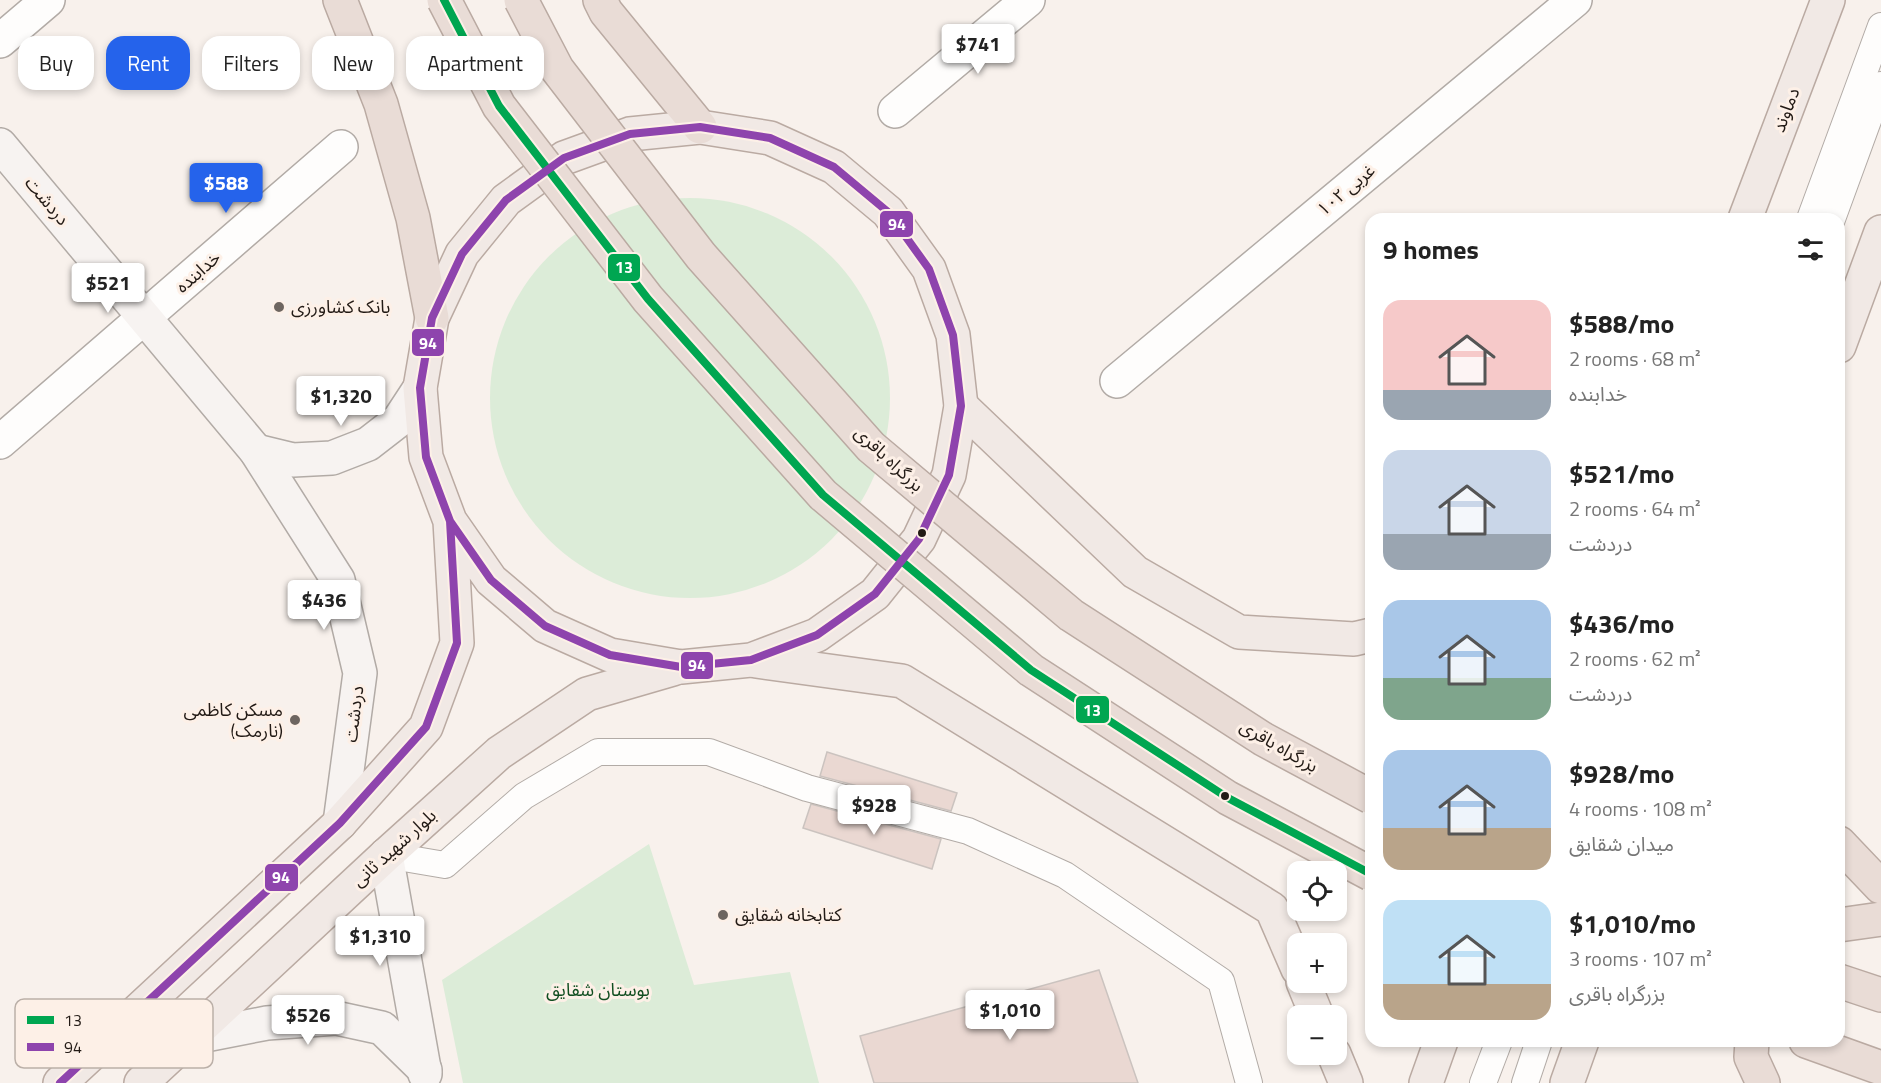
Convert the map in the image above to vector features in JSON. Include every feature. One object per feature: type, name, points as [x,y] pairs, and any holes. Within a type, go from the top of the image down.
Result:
[{"type":"highway","points":[[340,0],[381,104],[413,218],[432,318]]},
{"type":"highway","points":[[444,0],[499,106],[648,299],[823,495],[1031,670],[1228,798],[1365,871]]},
{"type":"highway","name":"بزرگراه باقری","points":[[520,0],[557,69],[701,255],[871,447],[1071,615],[1263,740],[1365,793]]},
{"type":"highway","points":[[600,0],[606,12],[700,127]]},
{"type":"highway","points":[[1845,849],[1881,887]]},
{"type":"highway","points":[[1845,924],[1881,919]]},
{"type":"highway","points":[[1845,983],[1881,996]]},
{"type":"highway","points":[[1752,1047],[1751,1058],[1763,1083]]},
{"type":"highway","points":[[1823,1047],[1875,1066]]},
{"type":"main road","name":"دماوند","points":[[1747,213],[1828,0]]},
{"type":"main road","points":[[751,660],[817,635],[874,594],[919,539],[949,475],[960,405],[953,335],[929,270],[888,212],[834,167],[770,138],[700,127],[630,134],[564,158],[506,200],[462,254],[432,318],[420,388],[426,457],[450,521],[491,580],[545,626],[610,656],[681,667],[751,660],[902,681],[1272,909],[1287,944]]},
{"type":"main road","name":"دردشت","points":[[0,146],[255,451],[338,580],[360,673],[340,823]]},
{"type":"main road","points":[[1845,330],[1881,232]]},
{"type":"main road","points":[[255,451],[293,460],[332,458],[368,444],[399,420],[420,388]]},
{"type":"main road","points":[[960,405],[1135,572],[1239,632],[1354,639],[1365,636]]},
{"type":"main road","points":[[150,999],[340,823],[426,727],[457,643],[450,521]]},
{"type":"main road","name":"بلوار شهید ثانی","points":[[213,1017],[499,753],[587,694],[681,667]]},
{"type":"main road","points":[[386,855],[426,1077]]},
{"type":"main road","points":[[213,1034],[267,1023],[336,1018],[382,1028],[426,1077]]},
{"type":"main road","points":[[1426,1083],[1439,1047]]},
{"type":"main road","points":[[1567,1083],[1580,1047]]},
{"type":"main road","points":[[1339,1065],[1346,1083]]},
{"type":"main road","points":[[60,1083],[76,1068]]},
{"type":"main road","name":"بلوار شهید ثانی","points":[[141,1083],[157,1068]]},
{"type":"street","points":[[0,41],[48,0]]},
{"type":"street","points":[[895,111],[1028,0]]},
{"type":"street","name":"۱۰۲ غربی","points":[[1117,381],[1575,0]]},
{"type":"street","name":"خدابنده","points":[[0,442],[341,147]]},
{"type":"lane","points":[[1812,213],[1881,26]]},
{"type":"lane","points":[[1834,213],[1881,85]]},
{"type":"lane","points":[[386,855],[445,865],[524,796],[598,752],[709,752],[807,788],[968,831],[1065,875],[1221,981],[1249,1083]]},
{"type":"lane","points":[[1483,1083],[1497,1047]]},
{"type":"lane","points":[[1525,1083],[1537,1047]]},
{"type":"green space","points":[[690,198],[729,202],[767,213],[817,243],[845,271],[875,321],[886,359],[890,398],[886,437],[875,475],[845,525],[817,553],[767,583],[729,594],[690,598],[651,594],[613,583],[563,553],[535,525],[505,475],[494,437],[490,398],[494,359],[505,321],[535,271],[563,243],[613,213],[651,202]]},
{"type":"green space","name":"بوستان شقایق","points":[[649,844],[694,985],[790,972],[819,1083],[463,1083],[442,980]]},
{"type":"building","points":[[827,752],[957,793],[951,811],[820,776]]},
{"type":"building","points":[[811,804],[941,839],[932,869],[803,828]]},
{"type":"building","points":[[1099,970],[1138,1083],[874,1083],[860,1036]]},
{"type":"transit line","name":"13","points":[[444,0],[499,106],[648,299],[823,495],[1031,670],[1228,798],[1365,871]]},
{"type":"transit line","name":"94","points":[[700,127],[770,138],[834,167],[888,212],[929,269],[953,335],[961,406],[949,475],[919,539],[875,594],[817,635],[751,660],[681,667],[610,655],[545,626],[491,580],[450,521],[426,457],[420,388],[432,318],[462,254],[506,200],[564,158],[630,134],[700,127]]},
{"type":"transit line","name":"94","points":[[150,999],[340,823],[426,727],[457,643],[450,521]]},
{"type":"transit line","name":"94","points":[[60,1083],[76,1068]]},
{"type":"place","name":"بانک کشاورزی","points":[[279,307]]},
{"type":"place","name":"مسکن کاظمی (نارمک)","points":[[295,720]]},
{"type":"place","name":"کتابخانه شقایق","points":[[723,915]]}]
